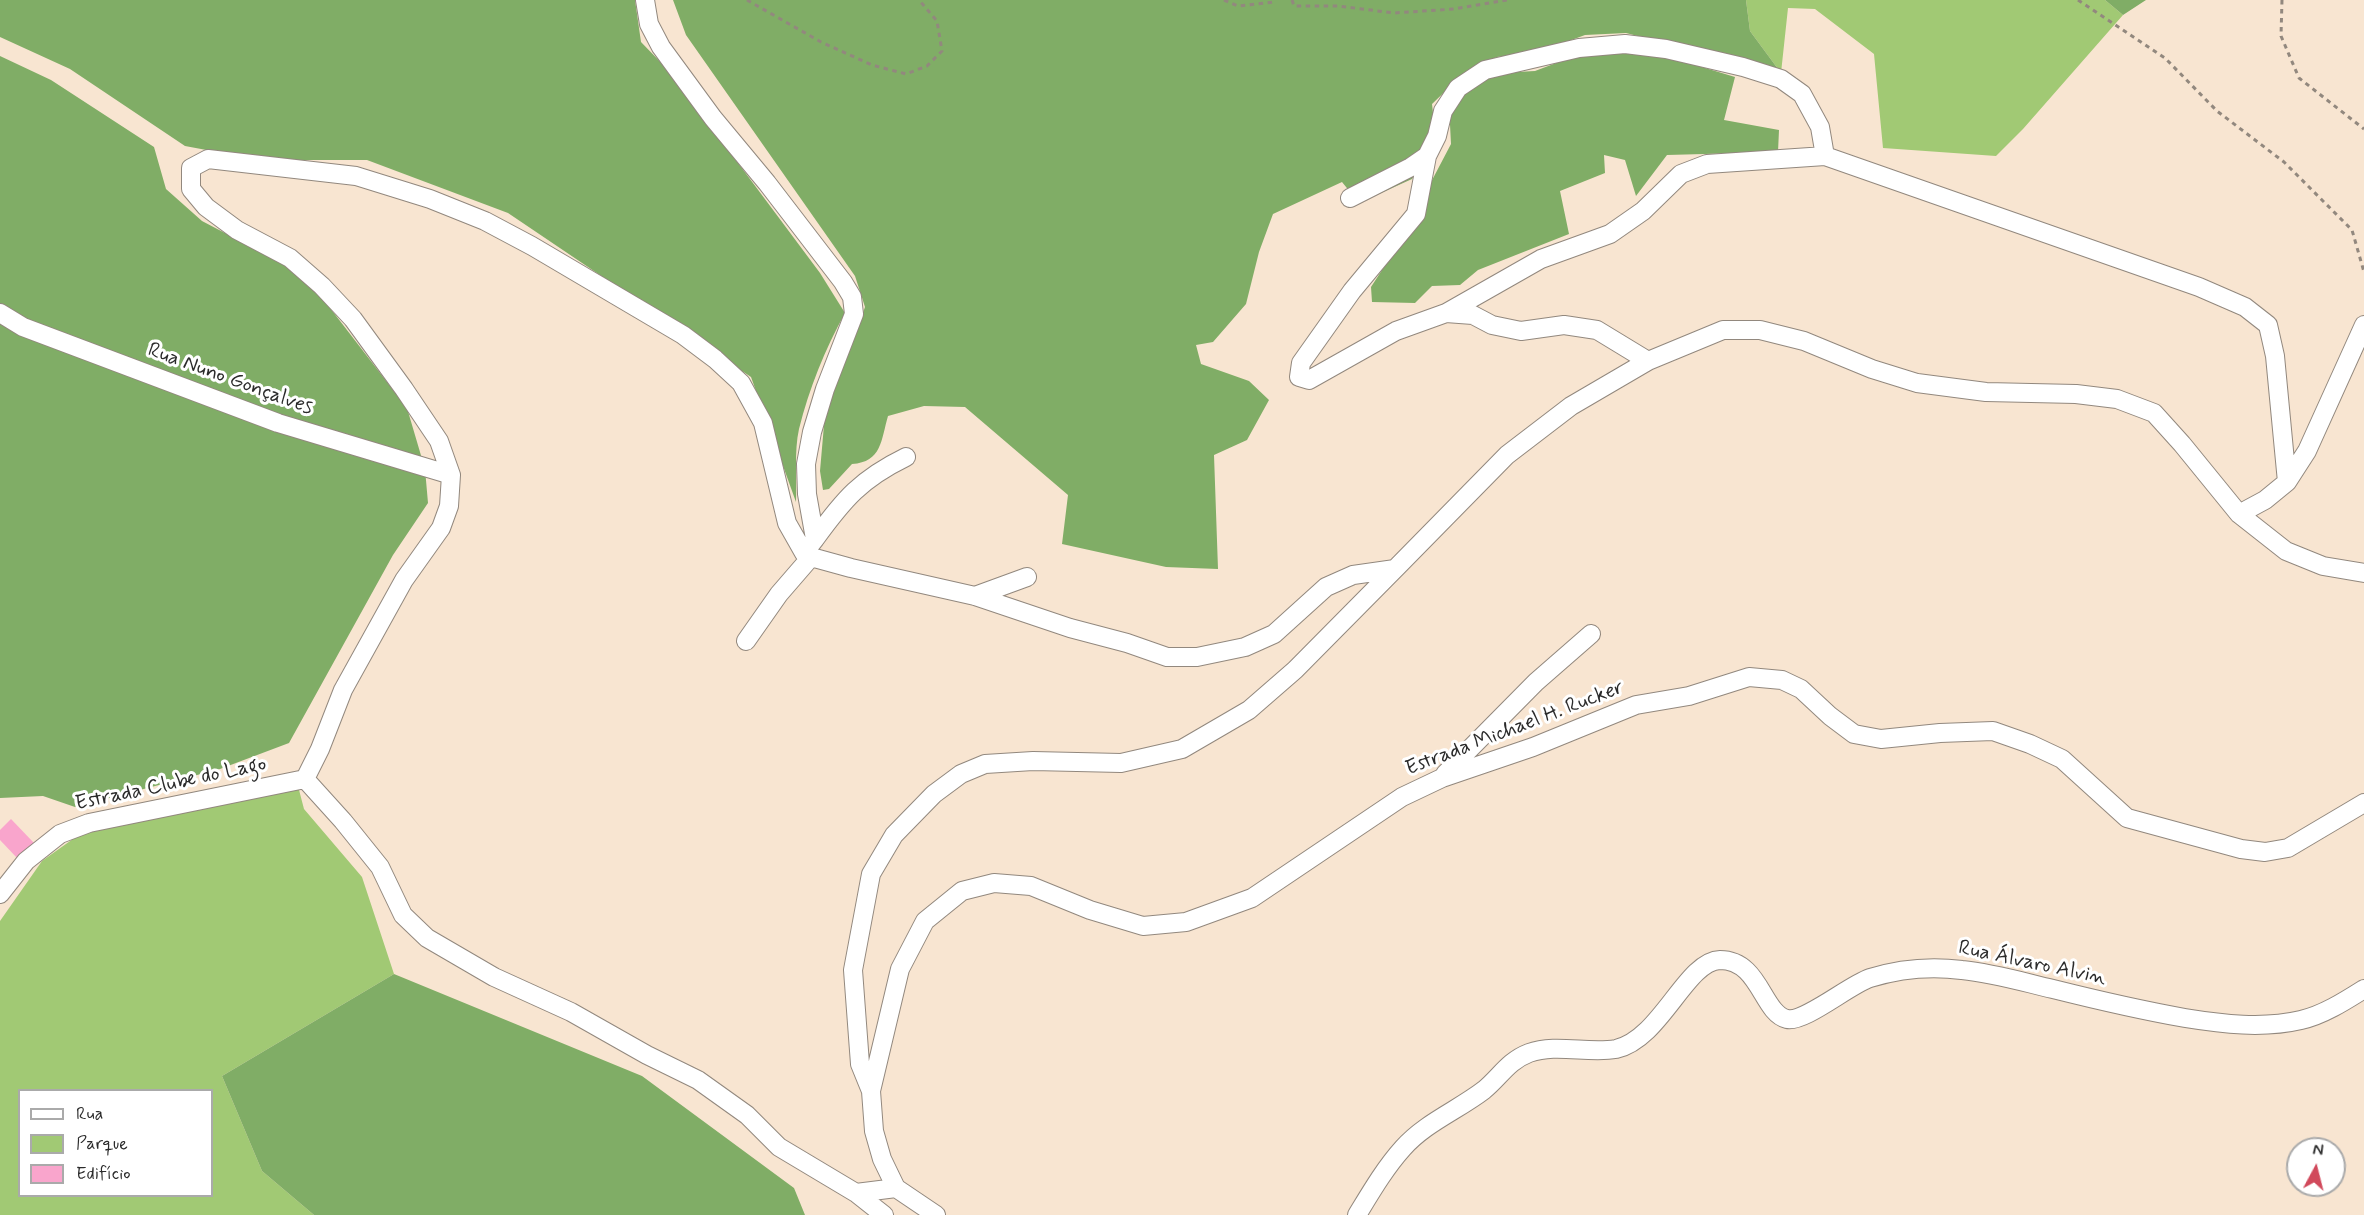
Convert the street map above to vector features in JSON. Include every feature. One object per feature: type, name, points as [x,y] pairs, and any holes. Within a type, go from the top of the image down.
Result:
[{"type":"street","points":[[645,0],[649,24],[661,47],[713,118],[767,183],[843,282],[852,297],[854,314],[825,389],[812,432],[806,464],[810,550]]},
{"type":"street","points":[[1825,156],[1820,127],[1802,94],[1781,79],[1743,67],[1666,49],[1625,44],[1579,48],[1485,70],[1458,88],[1443,111],[1437,136],[1427,156],[1416,214],[1352,291],[1301,363],[1299,377],[1309,381],[1396,331],[1446,313],[1541,259],[1610,234],[1643,212],[1681,174],[1707,164],[1825,156],[2199,287],[2245,307],[2268,326],[2275,356],[2287,482]]},
{"type":"street","points":[[1350,198],[1411,167],[1427,156]]},
{"type":"street","points":[[884,1215],[856,1193],[779,1147],[747,1115],[698,1080],[571,1012],[494,977],[427,938],[403,915],[380,867],[305,779],[320,749],[343,690],[404,580],[441,528],[448,506],[451,476],[439,441],[353,319],[322,286],[290,258],[237,230],[206,207],[191,189],[191,168],[208,159],[357,176],[430,199],[485,221],[532,246],[683,335],[715,359],[741,383],[763,423],[787,523],[810,550],[975,596],[1070,628],[1127,642],[1167,657],[1197,657],[1245,647],[1274,634],[1326,587],[1353,575],[1395,569]]},
{"type":"street","name":"Rua Nuno Gonçalves","points":[[0,313],[22,327],[278,423],[451,476]]},
{"type":"street","points":[[1446,313],[1473,315],[1492,325],[1521,331],[1564,325],[1597,330],[1648,361]]},
{"type":"street","points":[[2239,514],[2265,500],[2287,482],[2307,451],[2364,325]]},
{"type":"street","points":[[871,1091],[860,1064],[852,970],[871,874],[894,836],[934,794],[961,774],[985,764],[1033,760],[1121,764],[1182,749],[1249,711],[1295,670],[1507,455],[1571,406],[1648,361],[1723,330],[1760,330],[1804,341],[1872,369],[1917,382],[1986,392],[2076,393],[2117,399],[2154,413],[2239,514],[2286,551],[2323,566],[2364,573]]},
{"type":"street","points":[[746,641],[831,516],[860,484],[881,470],[906,458]]},
{"type":"street","points":[[975,596],[1027,577]]},
{"type":"street","points":[[1442,778],[1536,682],[1591,634]]},
{"type":"street","name":"Estrada Michael H. Rucker","points":[[896,1188],[882,1159],[874,1131],[871,1091],[900,969],[925,921],[962,891],[994,883],[1031,886],[1090,910],[1143,926],[1186,922],[1252,898],[1402,797],[1442,778],[1533,747],[1636,705],[1689,696],[1749,677],[1782,680],[1801,689],[1830,716],[1854,734],[1881,739],[1993,731],[2030,744],[2061,759],[2127,818],[2241,849],[2265,852],[2288,848],[2364,803]]},
{"type":"street","name":"Estrada Clube do Lago","points":[[0,894],[26,861],[60,834],[88,823],[305,779]]},
{"type":"street","name":"Rua Álvaro Alvin","points":[[1357,1215],[1404,1146],[1486,1088],[1505,1067],[1530,1053],[1555,1050],[1616,1049],[1637,1041],[1663,1015],[1701,966],[1720,960],[1740,966],[1758,983],[1776,1013],[1788,1020],[1802,1017],[1839,993],[1868,979],[1921,968],[1972,971],[2138,1010],[2206,1021],[2252,1025],[2302,1020],[2339,1005],[2364,990]]},
{"type":"street","points":[[856,1193],[896,1188],[936,1215]]},
{"type":"path","points":[[747,0],[821,42],[872,65],[906,74],[927,66],[942,51],[937,21],[919,0]]},
{"type":"path","points":[[1224,0],[1238,6],[1274,2],[1275,0]]},
{"type":"path","points":[[1292,0],[1294,6],[1338,6],[1394,13],[1454,9],[1507,0]]},
{"type":"path","points":[[2078,0],[2165,58],[2217,111],[2284,162],[2352,230],[2364,272]]},
{"type":"path","points":[[2282,0],[2281,36],[2299,78],[2364,129]]},
{"type":"green space","points":[[0,0],[635,0],[641,42],[671,73],[820,273],[845,313],[818,370],[799,429],[796,456],[796,502],[751,377],[508,213],[367,160],[260,160],[185,146],[70,69],[0,37]]},
{"type":"green space","points":[[673,0],[1746,0],[1750,31],[1781,73],[1626,33],[1585,35],[1539,52],[1497,57],[1462,75],[1432,104],[1436,138],[1412,179],[1359,203],[1342,182],[1273,214],[1259,252],[1246,304],[1213,342],[1196,345],[1201,364],[1249,381],[1269,400],[1247,440],[1214,455],[1218,569],[1166,567],[1062,544],[1068,495],[965,407],[924,406],[888,416],[879,448],[875,454],[869,459],[852,464],[829,489],[823,490],[820,471],[826,402],[852,344],[865,307],[855,276],[686,35]]},
{"type":"green space","points":[[1746,0],[2105,0],[2123,15],[2023,129],[1996,156],[1883,148],[1874,54],[1815,9],[1788,8],[1781,73],[1750,31]]},
{"type":"green space","points":[[2105,0],[2146,0],[2123,15]]},
{"type":"green space","points":[[1588,51],[1641,54],[1682,61],[1735,77],[1724,120],[1779,130],[1778,152],[1667,155],[1636,196],[1625,160],[1604,155],[1605,173],[1560,191],[1569,234],[1478,270],[1460,285],[1432,286],[1415,303],[1372,302],[1371,287],[1397,247],[1451,144],[1449,105],[1467,91],[1499,73],[1535,71]]},
{"type":"green space","points":[[0,56],[51,80],[154,147],[166,189],[202,221],[282,263],[320,295],[407,408],[425,469],[428,503],[393,555],[289,743],[220,769],[75,807],[43,796],[0,798]]},
{"type":"green space","points":[[298,786],[304,809],[362,877],[394,974],[222,1076],[262,1171],[314,1215],[0,1215],[0,921],[42,861],[87,829]]},
{"type":"green space","points":[[394,974],[642,1076],[794,1188],[805,1215],[314,1215],[262,1171],[222,1076]]},
{"type":"building","points":[[11,819],[34,843],[18,859],[0,840],[0,830]]}]
